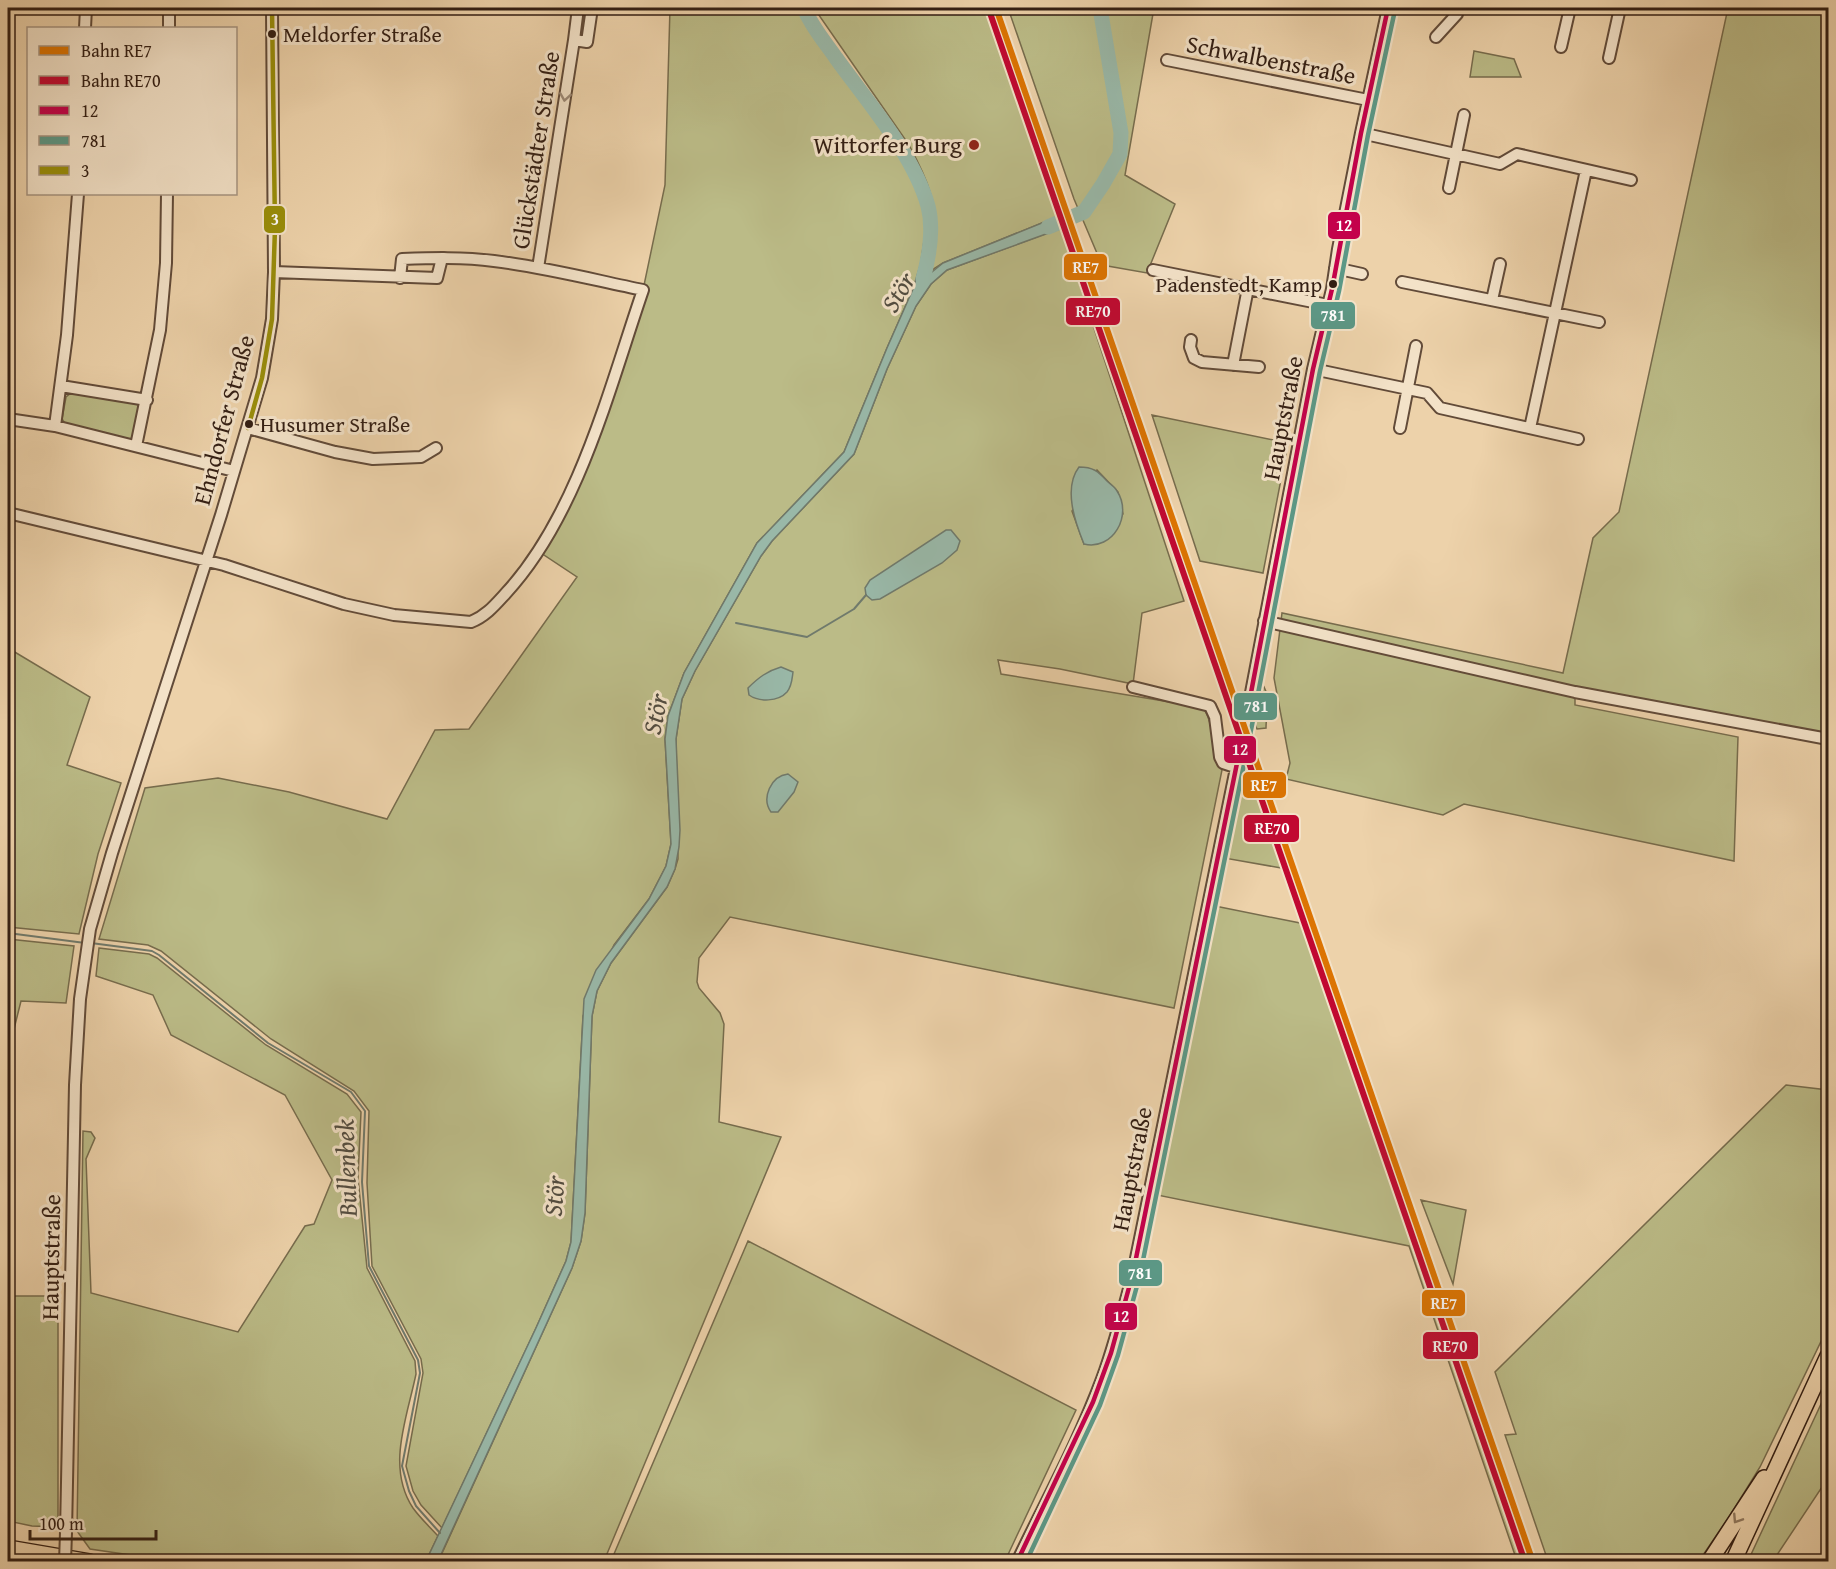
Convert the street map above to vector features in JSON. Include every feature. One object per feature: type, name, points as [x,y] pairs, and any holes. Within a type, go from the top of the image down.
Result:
[{"type":"highway","points":[[1734,1562],[1828,1356]]},
{"type":"highway","points":[[1709,1562],[1753,1492],[1782,1454]]},
{"type":"highway","points":[[1743,1562],[1760,1503]]},
{"type":"highway","points":[[8,1548],[90,1562]]},
{"type":"street","points":[[85,27],[86,8]]},
{"type":"street","points":[[169,27],[170,8]]},
{"type":"street","name":"Ehndorfer Straße","points":[[90,929],[111,853],[206,561],[262,378],[272,319],[274,272],[272,8]]},
{"type":"street","name":"Glückstädter Straße","points":[[538,268],[578,8]]},
{"type":"street","name":"Glückstädter Straße","points":[[574,40],[587,42],[592,8]]},
{"type":"street","name":"Hauptstraße","points":[[1017,1562],[1090,1408],[1124,1308],[1388,8]]},
{"type":"street","points":[[1436,37],[1456,14],[1458,8]]},
{"type":"street","points":[[1561,47],[1570,8]]},
{"type":"street","points":[[1609,58],[1620,8]]},
{"type":"street","name":"Schwalbenstraße","points":[[1167,60],[1368,100]]},
{"type":"street","points":[[1449,188],[1464,115]]},
{"type":"street","points":[[1361,133],[1500,164],[1517,154],[1631,180]]},
{"type":"street","points":[[1530,428],[1586,170]]},
{"type":"street","points":[[55,426],[72,283],[78,195]]},
{"type":"street","points":[[136,446],[160,330],[164,297],[167,195]]},
{"type":"street","points":[[274,272],[437,279],[442,258]]},
{"type":"street","points":[[8,513],[206,561],[344,604],[394,615],[471,622],[483,618],[518,580],[560,513],[587,453],[643,290],[492,260],[402,259],[400,278]]},
{"type":"street","points":[[1492,300],[1500,264]]},
{"type":"street","points":[[1335,268],[1362,274]]},
{"type":"street","points":[[1153,270],[1328,305]]},
{"type":"street","points":[[1402,282],[1599,322]]},
{"type":"street","points":[[1233,365],[1248,288]]},
{"type":"street","points":[[1191,340],[1190,347],[1194,358],[1202,362],[1259,367]]},
{"type":"street","points":[[1400,428],[1416,346]]},
{"type":"street","points":[[1313,369],[1426,393],[1440,408],[1578,439]]},
{"type":"street","points":[[61,386],[147,400]]},
{"type":"street","points":[[8,419],[55,426],[234,471]]},
{"type":"street","points":[[248,428],[334,452],[373,459],[421,457],[436,447]]},
{"type":"street","points":[[1264,621],[1575,692],[1828,739]]},
{"type":"street","points":[[1133,687],[1210,706],[1215,717],[1220,757],[1223,763],[1235,767]]},
{"type":"street","name":"Hauptstraße","points":[[65,1562],[75,1085],[80,999],[90,929]]},
{"type":"green space","points":[[670,8],[804,8],[916,175],[913,181],[922,203],[926,227],[920,268],[844,452],[757,543],[684,673],[668,716],[665,739],[671,844],[666,866],[649,899],[614,945],[583,1016],[571,1242],[566,1261],[442,1528],[421,1505],[413,1491],[406,1466],[423,1373],[421,1359],[372,1266],[367,1183],[369,1111],[354,1091],[271,1039],[161,951],[148,945],[99,939],[145,788],[218,778],[289,792],[387,819],[435,730],[469,729],[577,577],[538,551],[560,513],[643,290],[665,185]]},
{"type":"green space","points":[[814,8],[987,8],[1064,214],[943,263],[929,272],[934,244],[935,217],[930,192],[921,169],[909,145]]},
{"type":"green space","points":[[1008,8],[1154,8],[1125,175],[1175,204],[1147,273],[1102,265],[1074,199]]},
{"type":"green space","points":[[1728,8],[1804,8],[1828,13],[1828,739],[1575,692],[1575,705],[1738,737],[1734,861],[1464,804],[1443,815],[1286,779],[1290,763],[1274,678],[1282,613],[1563,673],[1593,538],[1619,512]]},
{"type":"green space","points":[[1474,51],[1514,59],[1521,77],[1470,77]]},
{"type":"green space","points":[[1061,228],[1184,601],[1142,613],[1133,684],[1060,669],[998,660],[1001,674],[1194,706],[1202,708],[1206,713],[1222,770],[1174,1008],[730,917],[699,958],[697,982],[699,988],[720,1013],[724,1024],[719,1122],[781,1137],[604,1561],[438,1562],[572,1268],[581,1241],[585,1213],[592,1016],[597,991],[611,963],[667,887],[678,859],[676,739],[682,699],[695,671],[761,556],[772,541],[854,454],[887,369],[916,306],[931,284],[947,270]],"holes":[[[1097,470],[1118,492],[1123,514],[1084,544],[1072,511]]]},
{"type":"green space","points":[[71,393],[137,404],[140,409],[134,437],[129,440],[66,425],[62,419],[66,397]]},
{"type":"green space","points":[[1152,415],[1288,443],[1263,573],[1200,561]]},
{"type":"green space","points":[[8,648],[90,697],[67,765],[121,783],[98,854],[79,934],[8,927]]},
{"type":"green space","points":[[1258,681],[1267,695],[1267,709],[1266,728],[1257,729],[1252,716]]},
{"type":"green space","points":[[1246,745],[1287,869],[1224,858]]},
{"type":"green space","points":[[1215,906],[1305,924],[1528,1561],[1517,1561],[1409,1246],[1157,1195]]},
{"type":"green space","points":[[8,939],[74,946],[66,1003],[21,1001],[8,1053],[8,1006],[11,987],[8,978]]},
{"type":"green space","points":[[99,948],[149,954],[157,958],[266,1045],[347,1094],[361,1112],[358,1178],[367,1268],[415,1361],[416,1374],[404,1425],[400,1459],[405,1492],[416,1512],[438,1536],[426,1561],[178,1562],[90,1549],[77,1531],[83,1131],[91,1132],[95,1138],[86,1159],[91,1293],[238,1332],[305,1226],[314,1224],[332,1180],[285,1095],[171,1035],[153,995],[96,976]]},
{"type":"green space","points":[[1786,1085],[1828,1090],[1828,1327],[1760,1467],[1699,1561],[1548,1561],[1505,1435],[1516,1434],[1495,1372]]},
{"type":"green space","points":[[1421,1200],[1466,1210],[1453,1284]]},
{"type":"green space","points":[[748,1241],[1076,1410],[1005,1561],[611,1561]]},
{"type":"green space","points":[[51,1275],[58,1275],[58,1527],[32,1526],[8,1521],[8,1296],[49,1296]]},
{"type":"green space","points":[[1828,1389],[1828,1478],[1773,1561],[1748,1561]]},
{"type":"shaded area","points":[[1064,214],[1068,226],[947,270],[931,284],[916,306],[887,369],[854,454],[772,541],[761,556],[695,671],[682,699],[676,739],[680,830],[675,869],[667,887],[611,963],[597,991],[592,1016],[585,1213],[581,1241],[572,1268],[438,1561],[426,1561],[566,1261],[571,1242],[584,999],[596,970],[649,899],[666,866],[671,844],[665,739],[668,716],[684,673],[757,543],[844,452],[913,289],[922,259],[931,259],[929,271],[932,272],[943,263]]},
{"type":"shaded area","points":[[1079,467],[1098,472],[1115,488],[1123,510],[1117,529],[1111,537],[1094,545],[1084,544],[1072,505],[1072,485]]},
{"type":"shaded area","points":[[946,530],[951,530],[960,541],[957,550],[942,563],[880,599],[872,600],[866,595],[865,588],[870,580]]},
{"type":"shaded area","points":[[781,667],[793,672],[791,685],[787,692],[779,698],[768,700],[749,695],[748,688],[755,681]]},
{"type":"shaded area","points":[[788,774],[798,782],[794,792],[778,812],[771,812],[767,800],[769,789],[777,779]]},
{"type":"waterway","points":[[804,8],[818,34],[901,148],[921,187],[928,206],[931,224],[929,252],[923,279]]},
{"type":"waterway","name":"Stör","points":[[1048,227],[1084,212],[1120,154],[1121,133],[1100,8]]},
{"type":"waterway","points":[[736,623],[807,637],[854,609],[866,595]]},
{"type":"waterway","name":"Bullenbek","points":[[8,933],[85,943]]},
{"type":"waterway","name":"Bullenbek","points":[[91,943],[152,951],[159,955],[268,1043],[351,1092],[365,1111],[362,1182],[369,1266],[418,1360],[420,1373],[402,1466],[416,1506],[440,1533]]},
{"type":"rail line","name":"RE7","points":[[996,8],[1533,1562]]},
{"type":"rail line","name":"RE70","points":[[989,10],[1525,1562]]},
{"type":"transit line","name":"3","points":[[248,428],[262,378],[272,319],[275,228],[272,8]]},
{"type":"transit line","name":"12","points":[[1017,1562],[1093,1402],[1111,1353],[1133,1273],[1245,724],[1313,369],[1332,289],[1361,133],[1388,8]]},
{"type":"transit line","name":"781","points":[[1026,1562],[1100,1405],[1118,1355],[1140,1275],[1252,725],[1320,371],[1339,291],[1368,135],[1395,10]]},
{"type":"place","name":"Meldorfer Straße","points":[[272,34]]},
{"type":"place","name":"Wittorfer Burg","points":[[974,145]]},
{"type":"place","name":"Padenstedt, Kamp","points":[[1333,284]]},
{"type":"place","name":"Husumer Straße","points":[[249,424]]}]
